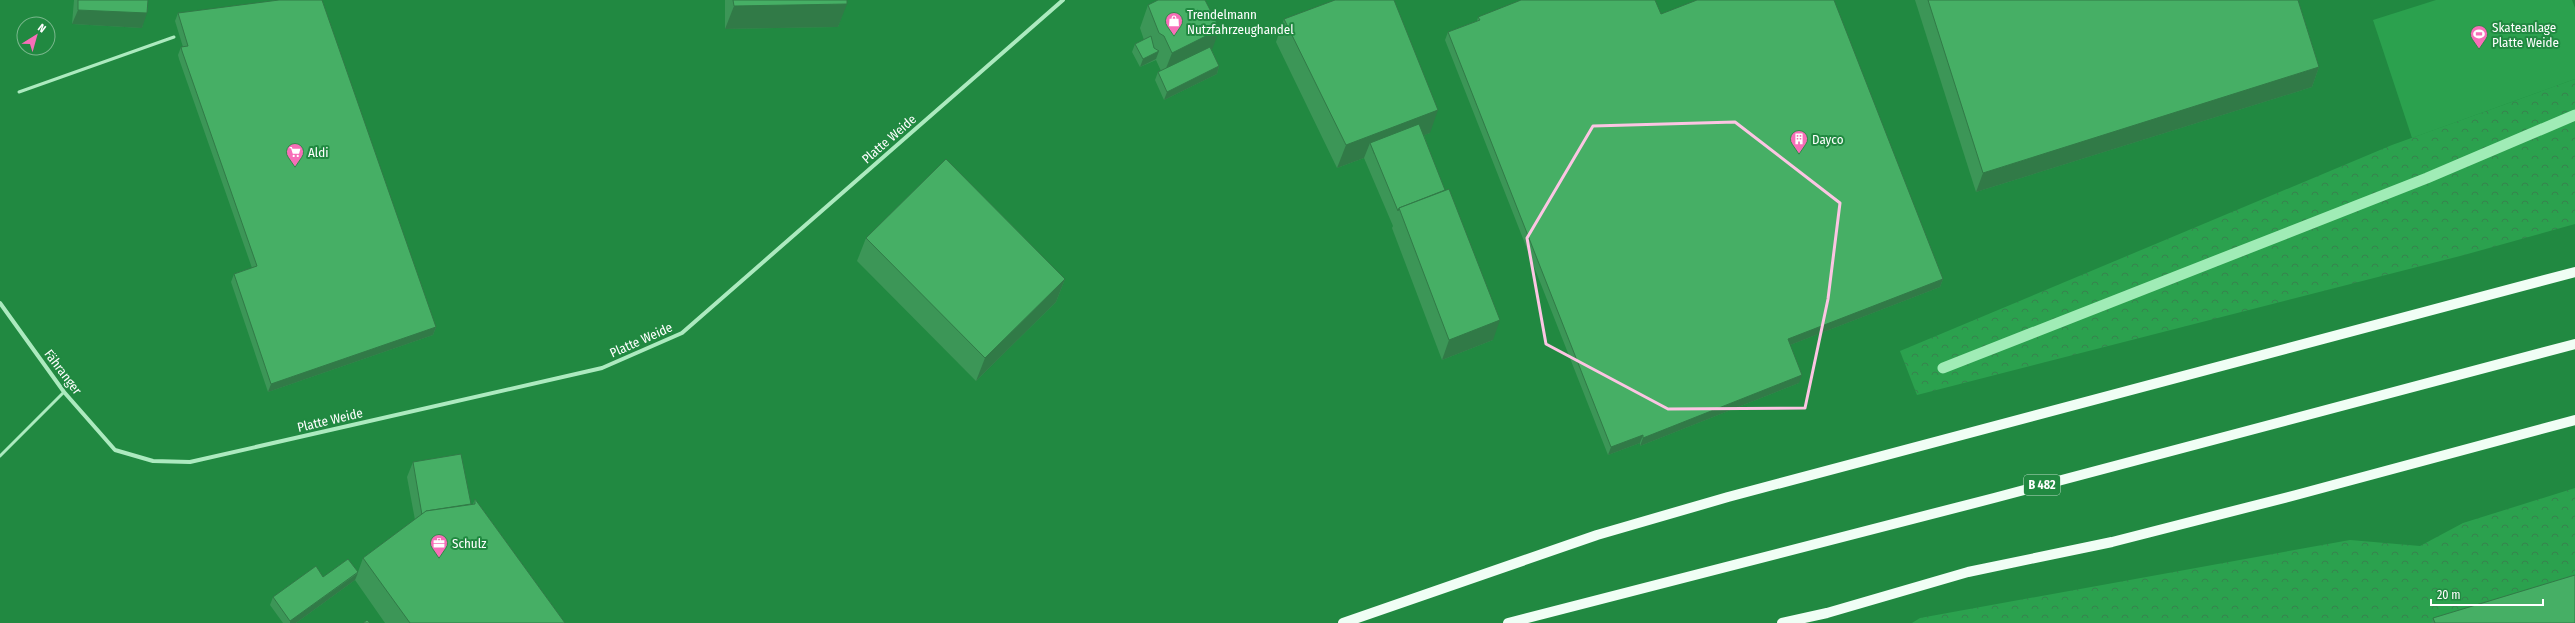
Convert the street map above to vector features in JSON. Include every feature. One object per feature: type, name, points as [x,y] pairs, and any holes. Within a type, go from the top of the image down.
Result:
[{"type":"main road","points":[[1342,623],[1597,536],[1728,497],[2575,272]]},
{"type":"main road","name":"B 482","points":[[1508,623],[1994,498],[2575,344]]},
{"type":"main road","points":[[1782,623],[1827,613],[1968,572],[2112,542],[2296,495],[2575,420]]},
{"type":"street","name":"Platte Weide","points":[[115,450],[153,461],[190,462],[602,368],[682,333],[1063,0]]},
{"type":"street","name":"Fähranger","points":[[0,303],[64,392],[115,450]]},
{"type":"lane","points":[[19,92],[174,37]]},
{"type":"lane","points":[[0,456],[64,392]]},
{"type":"highlighted area","points":[[1735,122],[1840,203],[1828,299],[1805,408],[1668,409],[1546,344],[1527,238],[1593,126]]},
{"type":"green space","name":"Skateanlage Platte Weide","points":[[2436,0],[2572,0],[2575,8],[2575,79],[2412,138],[2373,20]]},
{"type":"green space","points":[[2575,79],[2575,224],[2464,255],[1917,395],[1900,351],[2392,145]]},
{"type":"green space","points":[[2575,488],[2575,580],[2435,623],[1912,623],[1920,618],[2350,540],[2420,546],[2463,523]]},
{"type":"building","points":[[78,0],[148,0],[147,13],[78,10]]},
{"type":"building","name":"Aldi","points":[[279,0],[322,0],[436,327],[271,384],[234,274],[257,266],[182,51],[181,47],[188,46],[178,13]]},
{"type":"building","points":[[733,0],[847,0],[847,4],[734,6]]},
{"type":"building","points":[[1158,0],[1205,0],[1220,29],[1172,53],[1164,36],[1159,33],[1148,5]]},
{"type":"building","points":[[1335,0],[1394,0],[1438,110],[1346,145],[1284,19]]},
{"type":"building","points":[[1521,0],[1655,0],[1661,14],[1697,0],[1834,0],[1943,279],[1788,339],[1802,375],[1643,438],[1643,435],[1611,447],[1448,32],[1480,20],[1478,17]]},
{"type":"building","points":[[1928,0],[2298,0],[2319,67],[1983,173]]},
{"type":"building","points":[[1151,36],[1154,48],[1159,51],[1143,59],[1135,44]]},
{"type":"building","points":[[1210,47],[1219,66],[1167,92],[1158,72]]},
{"type":"building","points":[[1419,124],[1445,190],[1399,208],[1398,211],[1370,143]]},
{"type":"building","points":[[946,159],[1065,279],[985,358],[866,238]]},
{"type":"building","points":[[1449,189],[1500,320],[1449,340],[1399,208]]},
{"type":"building","points":[[461,454],[471,504],[426,511],[422,515],[413,462]]},
{"type":"building","name":"Schulz","points":[[475,499],[565,623],[410,623],[363,558],[426,511],[475,504]]},
{"type":"building","points":[[348,559],[358,572],[290,621],[273,597],[316,566],[323,577]]},
{"type":"building","points":[[2575,575],[2575,623],[2435,623],[2433,618]]},
{"type":"building","points":[[367,620],[370,623],[363,623]]},
{"type":"waterway","points":[[1943,368],[2427,178],[2575,115]]},
{"type":"place","name":"Trendelmann Nutzfahrzeughandel","points":[[1174,36]]},
{"type":"place","name":"Skateanlage Platte Weide","points":[[2479,49]]},
{"type":"place","name":"Dayco","points":[[1799,154]]},
{"type":"place","name":"Aldi","points":[[295,167]]},
{"type":"place","name":"Schulz","points":[[439,558]]}]
